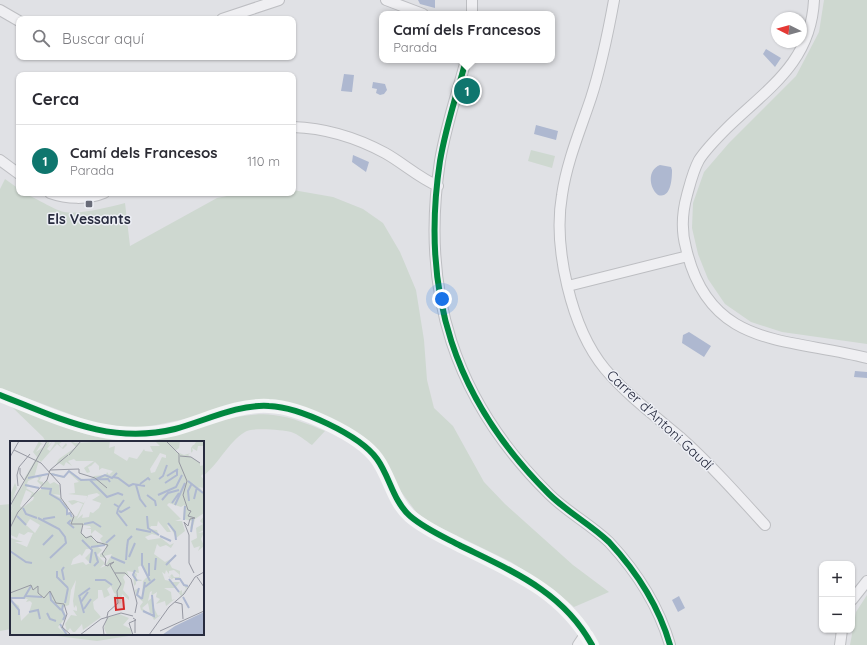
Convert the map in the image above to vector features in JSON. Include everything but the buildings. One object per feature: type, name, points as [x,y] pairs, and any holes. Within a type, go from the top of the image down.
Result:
[{"type":"street","points":[[231,16],[279,0]]},
{"type":"street","points":[[386,0],[415,11]]},
{"type":"street","points":[[472,0],[472,11]]},
{"type":"street","name":"Carrer d'Antoni Gaudí","points":[[614,0],[599,70],[573,147],[562,197],[560,224],[568,286],[580,328],[604,368],[637,402],[679,437],[716,471],[765,525]]},
{"type":"street","points":[[814,0],[807,36],[797,57],[787,72],[716,139],[699,160],[691,180],[683,217],[682,234],[688,256],[703,294],[735,326],[779,341],[867,358]]},
{"type":"street","points":[[0,10],[16,19]]},
{"type":"street","points":[[465,63],[452,106],[441,155],[434,238],[437,283],[445,325],[465,378],[488,420],[514,457],[550,495],[608,542],[633,571],[653,603],[670,645]]},
{"type":"street","points":[[296,128],[344,136],[367,145],[384,153],[438,186]]},
{"type":"street","points":[[0,160],[16,172]]},
{"type":"street","points":[[66,196],[76,198],[93,196]]},
{"type":"street","points":[[568,286],[688,256]]},
{"type":"street","points":[[0,395],[103,432],[132,435],[173,429],[242,408],[269,406],[293,410],[314,418],[341,431],[366,447],[377,459],[396,498],[409,515],[440,535],[514,572],[555,598],[579,622],[589,639],[578,645]]},
{"type":"street","points":[[854,597],[867,581]]},
{"type":"street","points":[[840,645],[842,633]]},
{"type":"shaded area","points":[[824,0],[867,0],[867,344],[782,332],[751,322],[725,304],[708,279],[698,254],[692,228],[693,203],[704,172],[729,143],[796,76],[819,32]]},
{"type":"shaded area","points":[[531,150],[555,156],[552,168],[528,161]]},
{"type":"shaded area","points":[[5,179],[16,187],[16,196],[29,196],[53,208],[71,213],[86,212],[125,203],[130,246],[217,198],[227,196],[296,196],[296,191],[333,197],[363,209],[383,223],[400,252],[416,290],[424,340],[427,380],[434,408],[453,426],[484,482],[505,504],[573,565],[609,592],[574,607],[553,589],[511,562],[431,523],[417,513],[399,489],[383,459],[301,408],[194,417],[134,428],[110,426],[91,422],[0,388],[0,189]]},
{"type":"shaded area","points":[[11,406],[75,431],[92,436],[125,441],[45,441]]},
{"type":"shaded area","points":[[265,414],[286,417],[325,431],[312,445],[291,432],[268,429],[249,430],[234,441],[204,475],[204,441],[142,441],[172,435],[217,421]]},
{"type":"shaded area","points":[[10,504],[10,629],[0,631],[0,505]]},
{"type":"shaded area","points":[[867,595],[867,645],[850,645],[852,633],[855,633],[856,612]]},
{"type":"shaded area","points":[[49,635],[135,635],[97,641]]},
{"type":"water","points":[[418,0],[435,0],[435,8],[420,4]]},
{"type":"water","points":[[766,49],[781,58],[775,67],[763,54]]},
{"type":"water","points":[[344,74],[354,75],[352,92],[341,91]]},
{"type":"water","points":[[373,82],[385,84],[387,90],[384,94],[380,95],[376,93],[377,89],[372,88]]},
{"type":"water","points":[[536,125],[558,131],[556,140],[534,134]]},
{"type":"water","points":[[353,155],[369,162],[366,172],[352,162]]},
{"type":"water","points":[[660,165],[671,167],[672,178],[670,187],[666,194],[658,195],[651,184],[651,175],[656,167]]},
{"type":"water","points":[[689,332],[711,346],[704,357],[682,343],[683,335]]},
{"type":"water","points":[[855,371],[867,372],[867,378],[854,377]]},
{"type":"water","points":[[679,596],[685,608],[678,612],[672,600]]},
{"type":"cycle path","points":[[465,63],[442,148],[435,209],[435,255],[441,299],[451,341],[467,382],[489,421],[516,458],[549,494],[563,507],[602,536],[619,553],[646,590],[660,617],[670,645]]},
{"type":"cycle path","points":[[0,395],[85,427],[129,434],[151,433],[175,429],[233,410],[257,406],[282,408],[312,417],[343,432],[369,450],[377,459],[404,510],[410,516],[422,525],[536,585],[567,611],[592,645]]},
{"type":"place","name":"Camí dels Francesos","points":[[467,91]]},
{"type":"place","name":"Els Vessants","points":[[89,204]]}]
